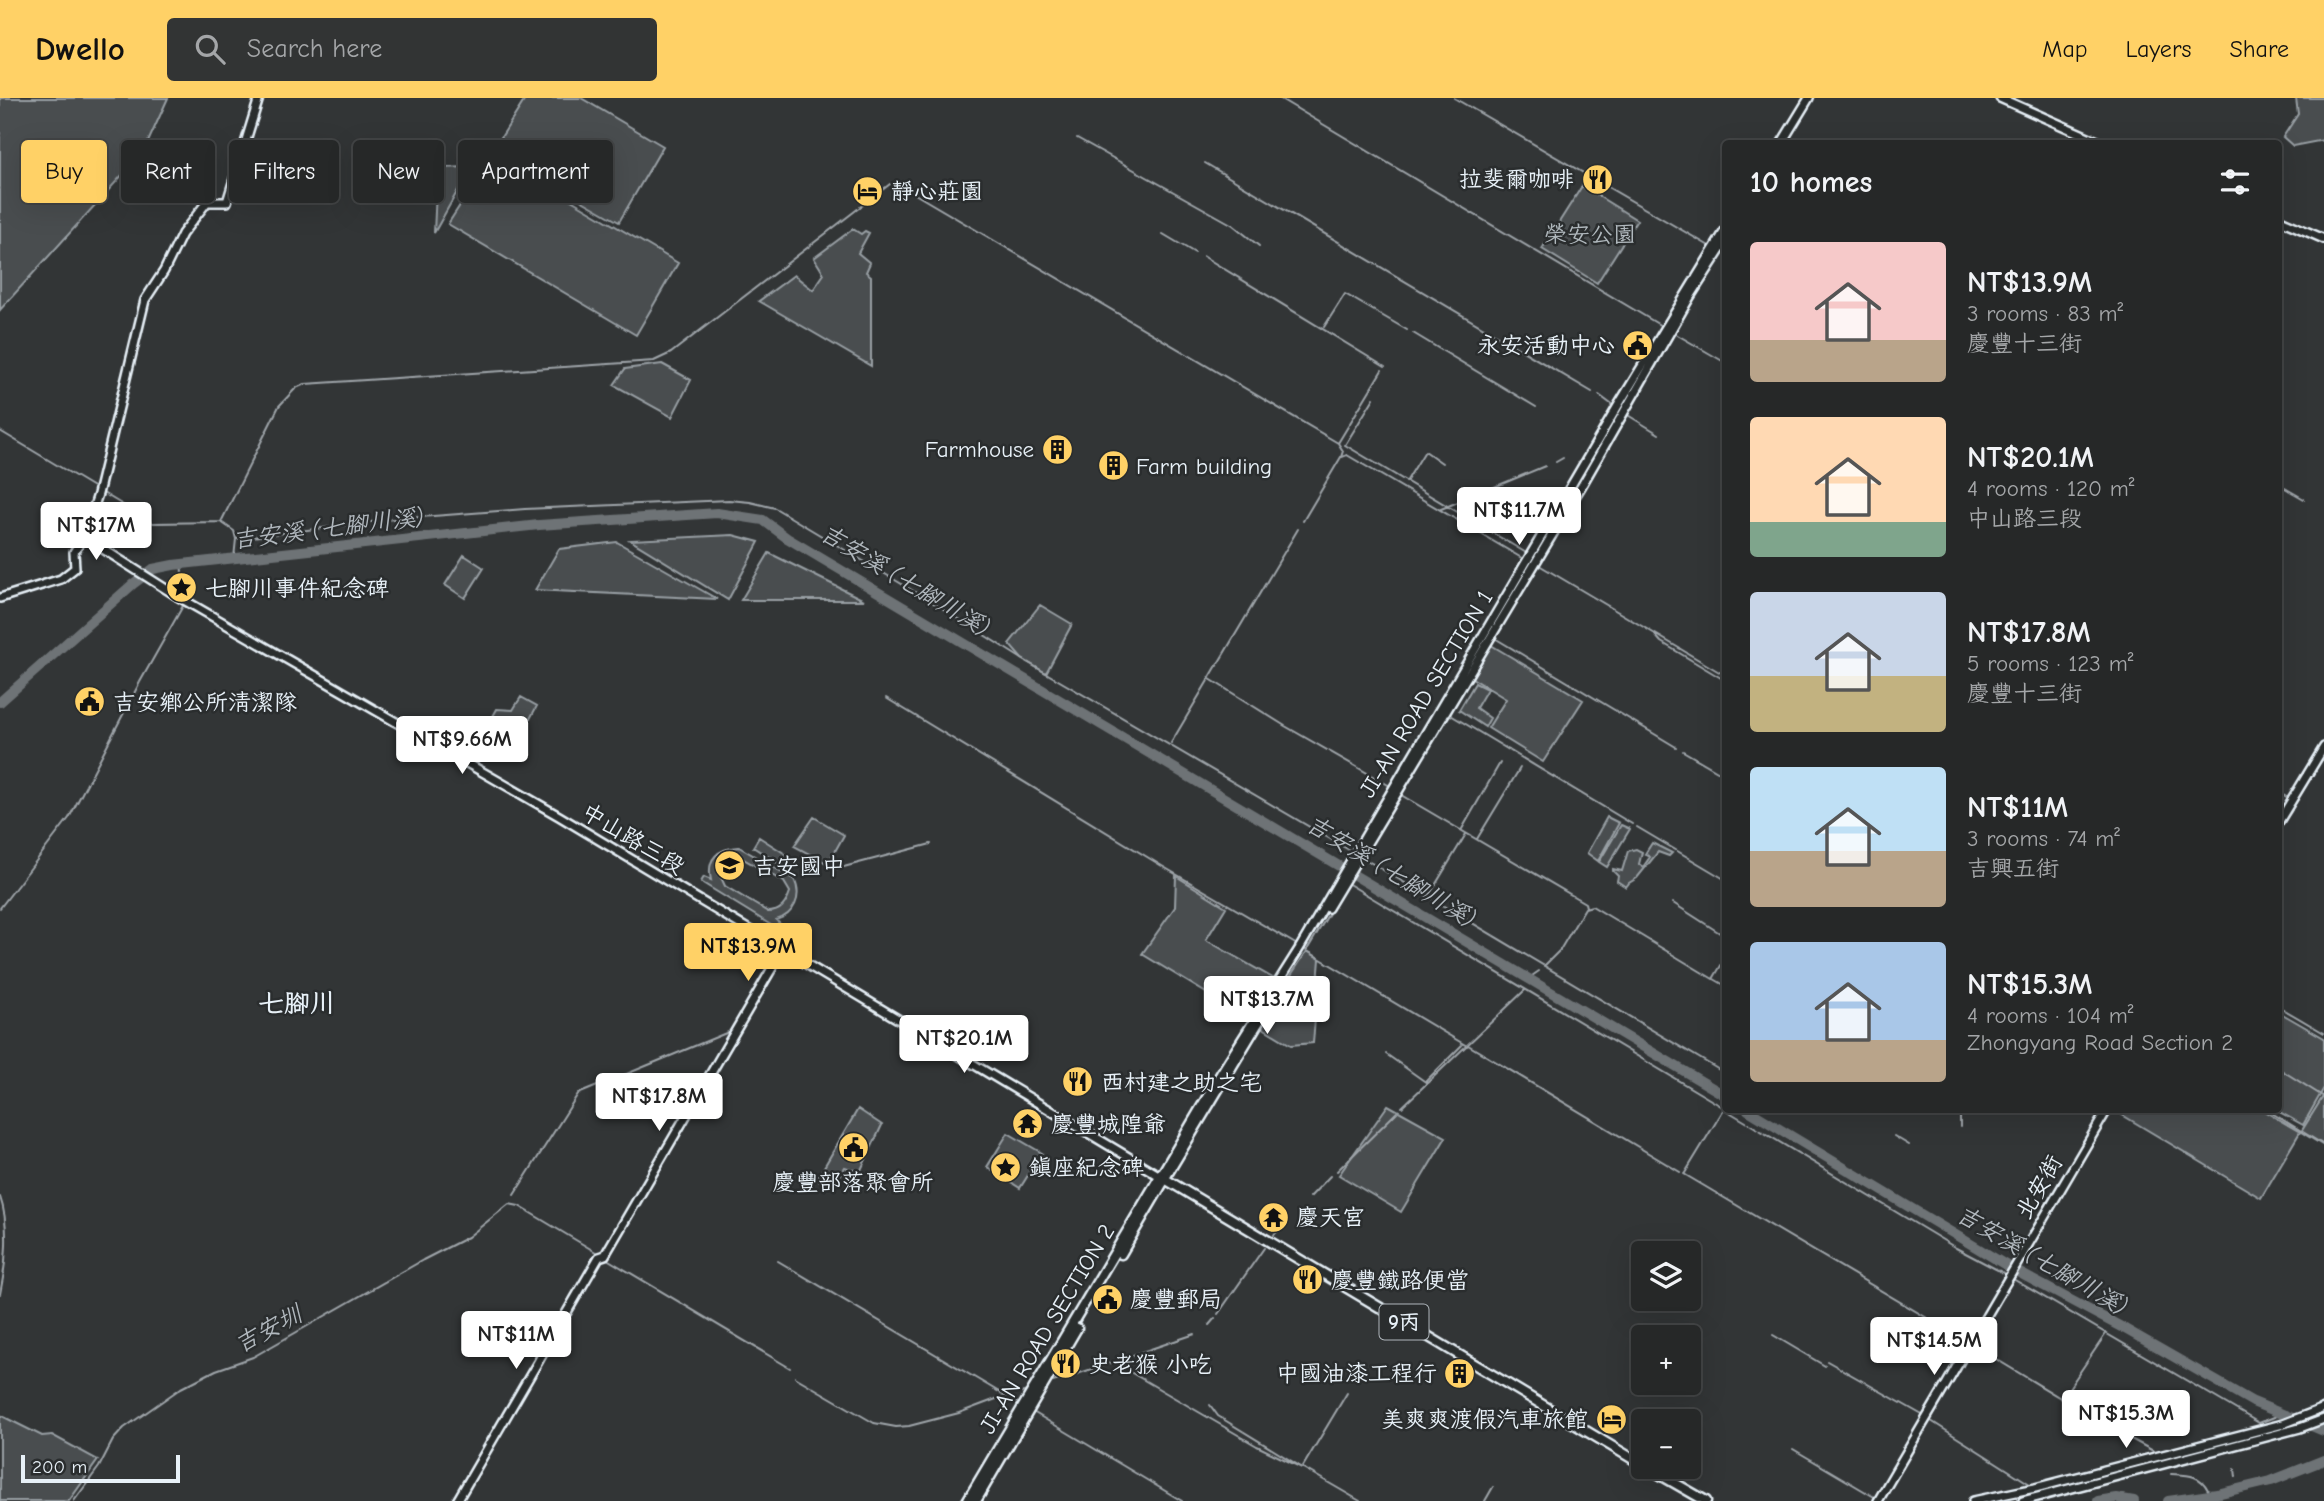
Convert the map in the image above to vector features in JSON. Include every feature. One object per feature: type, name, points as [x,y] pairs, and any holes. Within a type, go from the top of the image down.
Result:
[{"type":"main road","name":"9丙","points":[[1163,1178],[1631,1458]]},
{"type":"main road","name":"JI-AN ROAD SECTION 2","points":[[967,1501],[1163,1178]]},
{"type":"main road","name":"JI-AN ROAD SECTION 2","points":[[976,1501],[1163,1178]]},
{"type":"main road","name":"9丙","points":[[1667,1479],[1706,1501]]},
{"type":"street","points":[[0,598],[61,579],[75,568],[74,552],[84,537],[98,491],[145,300],[164,271],[182,234],[207,202],[227,202],[258,98]]},
{"type":"street","points":[[1784,140],[1811,98]]},
{"type":"street","points":[[1789,140],[1811,98]]},
{"type":"street","points":[[2000,98],[2095,140]]},
{"type":"street","points":[[2282,221],[2324,239]]},
{"type":"street","name":"JI-AN ROAD SECTION 1","points":[[1355,857],[1619,404],[1722,236]]},
{"type":"street","name":"JI-AN ROAD SECTION 1","points":[[1355,857],[1722,248]]},
{"type":"street","name":"中山路三段","points":[[84,537],[177,596],[559,816],[1163,1178]]},
{"type":"street","points":[[2282,816],[2324,747]]},
{"type":"street","points":[[1163,1178],[1355,857]]},
{"type":"street","points":[[457,1501],[599,1257],[605,1255],[782,951]]},
{"type":"street","name":"北安街","points":[[1878,1501],[2104,1113]]},
{"type":"street","points":[[1973,1501],[2283,1424],[2324,1408]]},
{"type":"street","points":[[2023,1501],[2300,1428],[2324,1419]]},
{"type":"green space","points":[[0,98],[168,98],[149,140],[121,140],[121,176],[107,192],[107,140],[21,140],[21,203],[97,203],[0,310]]},
{"type":"green space","points":[[526,98],[581,98],[663,146],[619,222],[586,203],[613,203],[613,140],[499,140]]},
{"type":"green space","points":[[2296,98],[2324,98],[2324,140],[2293,146],[2283,137],[2298,114]]},
{"type":"green space","points":[[458,167],[458,190],[434,233],[435,203],[444,203],[444,168]]},
{"type":"green space","name":"榮安公園","points":[[1582,186],[1637,220],[1597,283],[1542,249]]},
{"type":"green space","points":[[462,203],[576,203],[678,263],[636,335],[448,224]]},
{"type":"green space","points":[[853,229],[861,234],[865,231],[869,233],[858,253],[870,263],[866,272],[871,276],[871,366],[759,301],[794,275],[813,290],[824,274],[814,258]]},
{"type":"green space","points":[[662,364],[691,380],[672,417],[614,385],[625,369]]},
{"type":"green space","points":[[733,535],[759,542],[728,600],[630,540]]},
{"type":"green space","points":[[617,542],[717,599],[535,590],[559,549]]},
{"type":"green space","points":[[769,553],[864,600],[741,600]]},
{"type":"green space","points":[[464,555],[484,568],[465,598],[445,585]]},
{"type":"green space","points":[[1040,605],[1072,624],[1046,673],[1022,659],[1009,644]]},
{"type":"green space","points":[[1491,645],[1583,700],[1543,762],[1488,728],[1506,699],[1472,678]]},
{"type":"green space","points":[[1475,683],[1487,689],[1476,708],[1490,718],[1485,727],[1459,710]]},
{"type":"green space","points":[[521,697],[537,706],[525,728],[513,722],[506,734],[513,741],[518,741],[511,753],[482,736],[497,709],[513,710]]},
{"type":"green space","points":[[814,817],[844,835],[828,864],[794,846]]},
{"type":"green space","points":[[1607,817],[1619,823],[1598,861],[1587,853]]},
{"type":"green space","points":[[1621,825],[1630,829],[1607,867],[1599,862]]},
{"type":"green space","points":[[759,837],[787,855],[781,865],[753,847]]},
{"type":"green space","points":[[1652,843],[1672,853],[1669,856],[1658,852],[1626,887],[1617,881],[1618,876],[1613,869],[1622,871],[1628,851],[1636,849],[1642,852],[1639,864],[1643,867],[1650,857],[1645,854]]},
{"type":"green space","points":[[739,847],[794,879],[797,899],[788,914],[776,920],[782,926],[779,930],[701,882],[704,877],[711,880],[710,866],[715,856]],"holes":[[[731,856],[738,856],[784,882],[790,892],[780,909],[768,912],[725,886],[718,871],[720,865]]]},
{"type":"green space","points":[[1176,876],[1226,907],[1206,940],[1276,980],[1254,1022],[1142,954],[1175,907]]},
{"type":"green space","points":[[1307,951],[1320,959],[1313,1043],[1291,1045],[1258,1025]]},
{"type":"green space","points":[[2282,1014],[2324,1038],[2324,1088],[2303,1125],[2281,1113]]},
{"type":"green space","points":[[2324,1095],[2324,1146],[2301,1132]]},
{"type":"green space","points":[[1388,1105],[1446,1137],[1401,1212],[1339,1175]]},
{"type":"green space","points":[[858,1109],[882,1125],[860,1172],[845,1167],[833,1188],[817,1179]]},
{"type":"green space","points":[[2119,1113],[2267,1113],[2300,1132],[2261,1198]]},
{"type":"green space","points":[[1008,1133],[1042,1153],[1020,1188],[987,1167]]},
{"type":"green space","points":[[0,1415],[42,1436],[52,1435],[98,1460],[69,1501],[0,1501]]},
{"type":"waterway","points":[[1279,98],[1663,327]]},
{"type":"waterway","points":[[1454,98],[1711,247]]},
{"type":"waterway","points":[[1077,138],[1233,225],[1259,246]]},
{"type":"waterway","points":[[1205,163],[1592,392]]},
{"type":"waterway","points":[[221,522],[279,406],[296,388],[305,384],[654,361],[671,353],[890,184]]},
{"type":"waterway","points":[[903,187],[1338,443],[1343,451],[1341,457],[1303,521]]},
{"type":"waterway","points":[[1163,234],[1195,253]]},
{"type":"waterway","points":[[1203,256],[1385,367]]},
{"type":"waterway","points":[[1324,327],[1345,294],[1407,330]]},
{"type":"waterway","points":[[1413,333],[1536,407]]},
{"type":"waterway","points":[[1674,333],[1722,361]]},
{"type":"waterway","points":[[1338,443],[1382,370]]},
{"type":"waterway","points":[[1599,395],[1615,407]]},
{"type":"waterway","points":[[1374,398],[1345,445],[1528,554]]},
{"type":"waterway","points":[[1626,414],[1659,434]]},
{"type":"waterway","points":[[0,431],[95,488]]},
{"type":"waterway","points":[[1406,482],[1425,451],[1442,463]]},
{"type":"waterway","points":[[1342,457],[1347,455],[1525,560]]},
{"type":"waterway","points":[[1556,462],[1563,458]]},
{"type":"waterway","points":[[1441,509],[1545,466]]},
{"type":"waterway","points":[[2282,486],[2304,499]]},
{"type":"waterway","points":[[103,493],[153,523],[221,522],[234,531],[234,558]]},
{"type":"waterway","points":[[236,539],[394,519],[525,509],[729,500],[775,508],[1022,659],[1349,850]]},
{"type":"waterway","name":"吉安溪 (七腳川溪)","points":[[0,702],[153,569],[539,525],[717,513],[763,520],[787,538],[1722,1094]]},
{"type":"waterway","points":[[1171,743],[1298,529]]},
{"type":"waterway","points":[[181,564],[185,596]]},
{"type":"waterway","points":[[1539,565],[1722,674]]},
{"type":"waterway","points":[[0,908],[69,818],[184,604]]},
{"type":"waterway","points":[[1655,635],[1661,642],[1722,679]]},
{"type":"waterway","points":[[1493,637],[1676,747]]},
{"type":"waterway","points":[[1210,679],[1390,786]]},
{"type":"waterway","points":[[886,698],[1299,946]]},
{"type":"waterway","points":[[1449,714],[1632,824]]},
{"type":"waterway","points":[[1683,751],[1722,774]]},
{"type":"waterway","points":[[2292,809],[2324,756]]},
{"type":"waterway","points":[[1462,829],[1500,763]]},
{"type":"waterway","points":[[1477,839],[1520,768]]},
{"type":"waterway","points":[[2282,794],[2290,799]]},
{"type":"waterway","points":[[1401,795],[1585,903],[1586,907]]},
{"type":"waterway","points":[[2282,826],[2292,810]]},
{"type":"waterway","points":[[1637,827],[1722,878]]},
{"type":"waterway","points":[[1428,897],[1466,834]]},
{"type":"waterway","points":[[836,869],[931,844]]},
{"type":"waterway","points":[[1363,858],[1722,1072]]},
{"type":"waterway","points":[[1347,883],[1722,1107]]},
{"type":"waterway","points":[[1673,903],[1722,934]]},
{"type":"waterway","points":[[1544,966],[1560,950],[1585,908],[1592,906],[1713,979],[1722,964]]},
{"type":"waterway","points":[[1307,950],[1331,910]]},
{"type":"waterway","points":[[1304,949],[1467,1046]]},
{"type":"waterway","points":[[1529,978],[1539,971]]},
{"type":"waterway","points":[[1714,979],[1722,984]]},
{"type":"waterway","points":[[1402,1107],[1525,990]]},
{"type":"waterway","points":[[2282,1008],[2324,1033]]},
{"type":"waterway","points":[[514,1195],[578,1094],[731,1031]]},
{"type":"waterway","points":[[1426,1081],[1462,1045]]},
{"type":"waterway","points":[[1468,1045],[1680,1172]]},
{"type":"waterway","points":[[1386,1054],[1427,1083]]},
{"type":"waterway","points":[[2282,1071],[2324,1097]]},
{"type":"waterway","points":[[1337,1171],[1397,1112]]},
{"type":"waterway","points":[[1685,1173],[1722,1112]]},
{"type":"waterway","points":[[1731,1113],[1956,1248],[2009,1276]]},
{"type":"waterway","name":"吉安溪 (七腳川溪)","points":[[1753,1113],[2014,1270],[2253,1402],[2324,1431]]},
{"type":"waterway","points":[[1960,1113],[1960,1127]]},
{"type":"waterway","points":[[2073,1174],[2111,1113]]},
{"type":"waterway","points":[[2272,1113],[2324,1145]]},
{"type":"waterway","points":[[1894,1136],[1909,1145]]},
{"type":"waterway","points":[[1684,1174],[1966,1341]]},
{"type":"waterway","points":[[1310,1197],[1330,1176]]},
{"type":"waterway","points":[[0,1197],[5,1220],[6,1246],[0,1294]]},
{"type":"waterway","name":"吉安圳","points":[[74,1501],[99,1467],[113,1440],[124,1428],[181,1388],[216,1370],[253,1357],[468,1237],[509,1204],[519,1206],[599,1254]]},
{"type":"waterway","points":[[1274,1235],[1284,1223]]},
{"type":"waterway","points":[[1218,1314],[1264,1248]]},
{"type":"waterway","points":[[607,1259],[790,1368]]},
{"type":"waterway","points":[[778,1261],[1021,1405]]},
{"type":"waterway","points":[[2013,1279],[2259,1423],[2282,1414]]},
{"type":"waterway","points":[[1209,1325],[1215,1318]]},
{"type":"waterway","points":[[1133,1355],[1195,1334]]},
{"type":"waterway","points":[[1773,1335],[1825,1366]]},
{"type":"waterway","points":[[2063,1397],[2105,1335]]},
{"type":"waterway","points":[[1971,1344],[2105,1425],[2157,1453]]},
{"type":"waterway","points":[[1827,1361],[1924,1416]]},
{"type":"waterway","points":[[1053,1382],[1113,1362],[1257,1446],[1302,1468],[1347,1393]]},
{"type":"waterway","points":[[795,1377],[874,1423],[896,1427],[959,1413],[1004,1396]]},
{"type":"waterway","points":[[1021,1393],[1030,1390]]},
{"type":"waterway","points":[[1210,1405],[1218,1416],[1298,1465]]},
{"type":"waterway","points":[[1033,1412],[1182,1501]]},
{"type":"waterway","points":[[1928,1419],[2033,1486]]},
{"type":"waterway","points":[[1793,1449],[1876,1498]]},
{"type":"waterway","points":[[2168,1501],[2217,1494],[2271,1481],[2324,1460]]},
{"type":"waterway","points":[[1303,1468],[1360,1501]]},
{"type":"waterway","points":[[2235,1469],[2236,1477]]},
{"type":"waterway","points":[[2171,1474],[2197,1478],[2208,1490],[2217,1494]]},
{"type":"waterway","points":[[1485,1501],[1493,1487]]},
{"type":"waterway","points":[[2098,1501],[2116,1498],[2134,1501]]},
{"type":"place","name":"拉斐爾咖啡","points":[[1597,179]]},
{"type":"place","name":"靜心莊園","points":[[868,191]]},
{"type":"place","name":"永安活動中心","points":[[1638,345]]},
{"type":"place","name":"Farmhouse","points":[[1057,449]]},
{"type":"place","name":"Farm building","points":[[1113,466]]},
{"type":"place","name":"七腳川事件紀念碑","points":[[182,588]]},
{"type":"place","name":"吉安鄉公所清潔隊","points":[[90,702]]},
{"type":"place","name":"吉安國中","points":[[730,866]]},
{"type":"place","name":"西村建之助之宅","points":[[1078,1082]]},
{"type":"place","name":"慶豐城隍爺","points":[[1028,1124]]},
{"type":"place","name":"慶豐部落聚會所","points":[[853,1148]]},
{"type":"place","name":"鎮座紀念碑","points":[[1006,1167]]},
{"type":"place","name":"慶天宮","points":[[1273,1217]]},
{"type":"place","name":"慶豐鐵路便當","points":[[1308,1280]]},
{"type":"place","name":"慶豐郵局","points":[[1107,1299]]},
{"type":"place","name":"史老猴 小吃","points":[[1066,1364]]},
{"type":"place","name":"中國油漆工程行","points":[[1460,1373]]},
{"type":"place","name":"美爽爽渡假汽車旅館","points":[[1611,1419]]},
{"type":"district","name":"七腳川","points":[[297,1004]]}]
